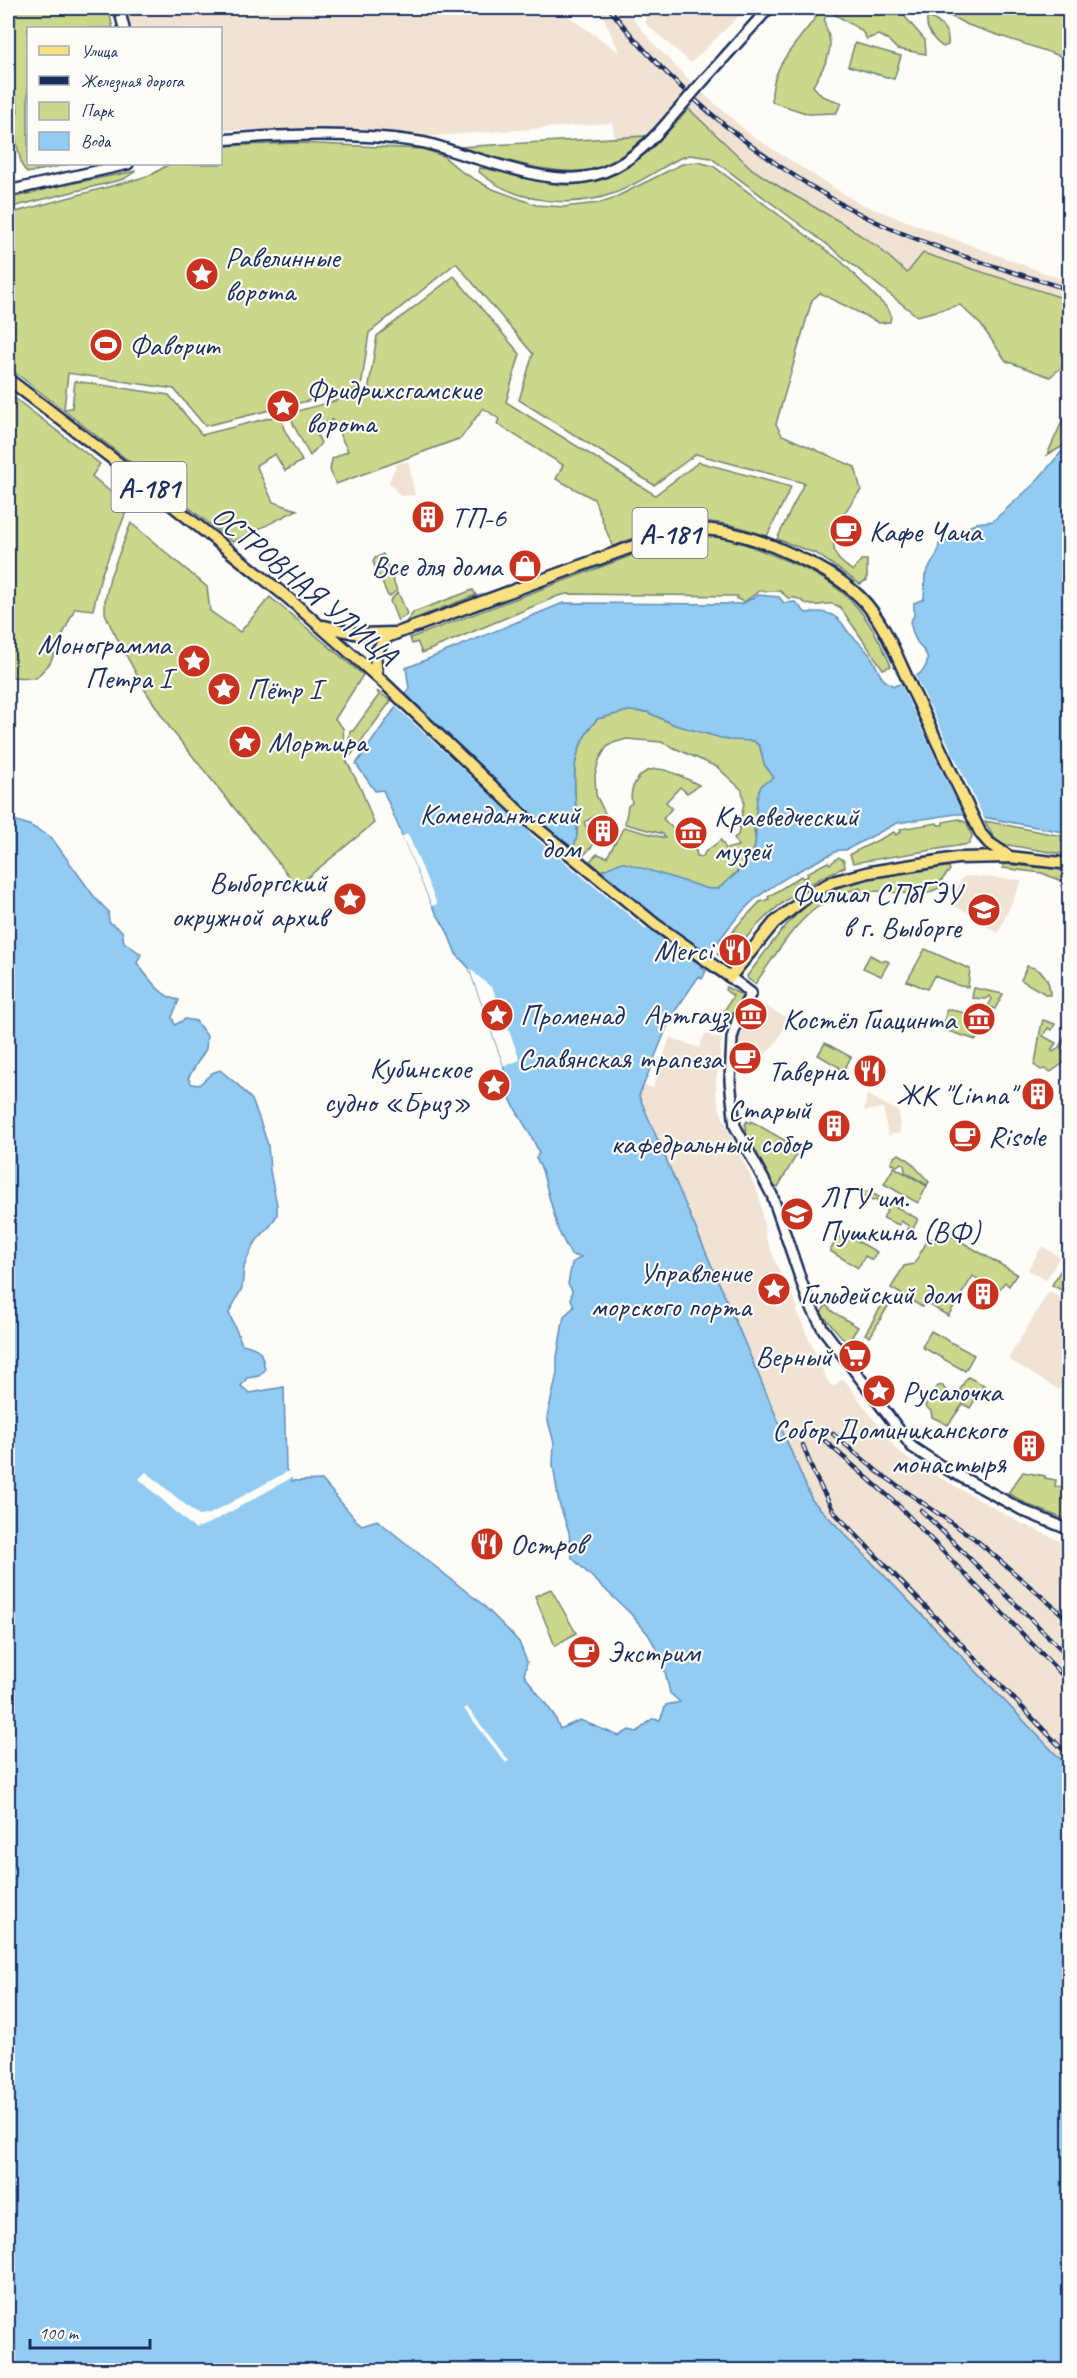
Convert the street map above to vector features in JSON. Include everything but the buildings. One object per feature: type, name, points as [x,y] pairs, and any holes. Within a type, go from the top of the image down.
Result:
[{"type":"main road","name":"ОСТРОВНАЯ УЛИЦА","points":[[8,380],[143,482],[320,625],[377,676],[530,822],[655,924],[730,977]]},
{"type":"main road","name":"А-181","points":[[320,625],[358,634],[397,633],[668,534],[690,529],[715,529],[739,534],[813,563],[830,573],[861,598],[874,614],[902,667],[981,834]]},
{"type":"main road","points":[[377,676],[375,653],[387,638],[397,633]]},
{"type":"main road","points":[[969,857],[978,844],[981,834]]},
{"type":"main road","points":[[981,834],[989,843],[1010,857]]},
{"type":"main road","points":[[730,977],[758,941],[782,916],[812,893],[832,882],[870,872],[969,857],[1010,857],[1070,864]]},
{"type":"street","points":[[119,8],[124,27]]},
{"type":"street","points":[[222,140],[313,135],[422,142],[549,179],[577,179],[603,173],[620,166],[650,142],[769,8]]},
{"type":"street","points":[[8,191],[124,165]]},
{"type":"street","points":[[730,977],[751,993],[733,1033],[730,1081],[737,1132],[775,1204],[808,1301],[823,1329],[912,1447],[941,1466],[1026,1512],[1070,1530]]},
{"type":"shaded area","points":[[126,8],[557,8],[620,53],[599,8],[624,8],[653,43],[695,86],[752,136],[858,203],[1069,282],[1069,300],[924,253],[907,274],[878,247],[752,169],[679,100],[646,136],[615,139],[612,123],[423,137],[313,130],[222,130],[222,27],[130,27]]},
{"type":"shaded area","points":[[644,8],[747,8],[691,63],[646,24]]},
{"type":"shaded area","points":[[408,461],[415,495],[400,496],[389,482],[397,463]]},
{"type":"shaded area","name":"Филиал СПбГЭУ в г. Выборге","points":[[967,876],[1022,880],[998,933],[983,924],[982,920],[949,903],[962,878]]},
{"type":"shaded area","points":[[752,999],[789,1019],[777,1041],[765,1055],[753,1050],[737,1048],[736,1027]]},
{"type":"shaded area","points":[[705,1034],[722,1039],[716,1080],[716,1095],[721,1113],[759,1195],[766,1238],[784,1282],[787,1281],[798,1309],[796,1310],[827,1380],[833,1387],[843,1378],[896,1449],[912,1462],[1019,1522],[1069,1545],[1069,1768],[812,1500],[639,1096],[643,1085],[653,1088],[670,1037],[699,1048]]},
{"type":"shaded area","points":[[867,1094],[899,1112],[900,1133],[888,1135],[883,1108],[864,1111]]},
{"type":"shaded area","points":[[1042,1246],[1060,1257],[1046,1280],[1028,1270]]},
{"type":"shaded area","points":[[1049,1291],[1069,1303],[1069,1370],[1059,1390],[1008,1359]]},
{"type":"green space","points":[[8,8],[108,8],[113,27],[27,27],[27,165],[65,165],[27,173],[22,166],[12,124],[18,111],[8,57]]},
{"type":"green space","points":[[822,8],[901,8],[906,18],[925,40],[926,54],[897,49],[887,39],[878,35],[867,39],[861,30],[827,11],[825,24],[830,39],[830,50],[813,86],[822,96],[842,103],[836,113],[809,114],[772,102],[776,75],[781,63]]},
{"type":"green space","points":[[934,8],[1048,8],[1069,21],[1069,59],[968,25]]},
{"type":"green space","points":[[927,17],[936,21],[946,31],[948,45],[943,47],[933,38],[927,26]]},
{"type":"green space","points":[[855,43],[901,56],[894,79],[848,66]]},
{"type":"green space","points":[[689,109],[752,169],[878,247],[907,273],[923,253],[1069,300],[1069,370],[1062,367],[1050,377],[1006,361],[981,325],[960,305],[917,316],[829,246],[711,158],[690,155],[680,158],[615,193],[580,201],[562,202],[526,196],[509,191],[479,172],[480,168],[489,169],[553,184],[575,185],[594,181],[613,174],[646,152]]},
{"type":"green space","points":[[646,136],[613,161],[584,171],[530,166],[459,147]]},
{"type":"green space","points":[[297,143],[422,149],[443,156],[462,172],[490,188],[536,205],[563,207],[610,200],[682,164],[698,162],[713,166],[841,261],[888,309],[891,315],[890,322],[879,323],[820,293],[812,300],[776,424],[782,435],[855,467],[861,490],[840,520],[834,538],[834,547],[839,560],[853,571],[861,560],[867,560],[867,580],[860,584],[817,554],[777,539],[804,483],[696,454],[654,485],[519,400],[533,354],[456,263],[369,333],[361,388],[205,426],[174,389],[68,373],[64,409],[72,408],[75,381],[169,395],[202,435],[281,415],[284,429],[302,461],[285,471],[275,454],[256,465],[273,502],[297,510],[233,542],[8,367],[8,214],[141,178],[167,165],[222,165],[222,146]]},
{"type":"green space","points":[[136,171],[124,179],[8,208],[8,199],[54,187]]},
{"type":"green space","points":[[454,276],[520,354],[506,402],[655,495],[699,462],[791,487],[767,536],[719,523],[692,522],[661,529],[623,542],[613,548],[594,499],[556,479],[563,465],[497,424],[499,419],[483,408],[461,438],[336,484],[330,470],[332,459],[348,451],[332,420],[314,428],[321,443],[310,456],[294,426],[290,413],[368,392],[377,336]]},
{"type":"green space","points":[[8,393],[100,464],[92,476],[128,507],[101,576],[93,610],[75,608],[50,663],[36,678],[8,677]]},
{"type":"green space","points":[[1069,406],[1069,443],[1047,455]]},
{"type":"green space","points":[[131,523],[207,587],[210,611],[240,632],[270,597],[363,675],[335,719],[343,728],[345,758],[361,789],[374,823],[297,886],[170,728],[145,690],[111,627],[105,613],[105,601],[110,577]]},
{"type":"green space","points":[[713,536],[775,556],[833,585],[847,596],[870,625],[891,666],[883,669],[840,607],[832,604],[807,604],[796,598],[788,598],[780,591],[759,591],[744,602],[737,599],[737,596],[567,594],[422,653],[417,642],[412,644],[410,638],[668,542],[683,538]]},
{"type":"green space","points":[[383,554],[397,590],[390,596],[373,562],[375,558]]},
{"type":"green space","points":[[473,590],[476,595],[406,622],[414,612]]},
{"type":"green space","points":[[398,592],[407,614],[398,621],[390,601]]},
{"type":"green space","points":[[377,691],[391,701],[351,755],[350,731],[353,731],[379,695]]},
{"type":"green space","points":[[628,711],[647,712],[675,725],[754,741],[760,747],[764,764],[774,778],[758,795],[754,830],[756,842],[751,859],[718,889],[604,869],[601,871],[590,861],[597,854],[607,857],[624,827],[665,838],[663,834],[625,824],[628,806],[632,803],[631,794],[637,780],[643,773],[658,769],[675,773],[699,785],[687,793],[680,787],[666,802],[672,808],[663,819],[696,851],[697,856],[703,857],[705,852],[721,840],[726,849],[738,846],[734,838],[738,835],[744,803],[742,790],[717,767],[661,742],[627,739],[613,743],[606,748],[599,760],[595,775],[596,795],[606,815],[596,816],[584,822],[593,842],[596,842],[583,856],[573,848],[577,831],[574,779],[581,743],[597,719]]},
{"type":"green space","points":[[959,819],[967,823],[972,836],[969,844],[853,863],[850,855],[894,832],[896,835],[901,832],[900,829],[937,823],[943,825],[943,822]]},
{"type":"green space","points":[[985,821],[1062,836],[1061,841],[1069,843],[1069,855],[1002,844],[994,838]]},
{"type":"green space","points":[[839,857],[844,861],[845,867],[803,888],[778,906],[745,939],[737,933],[721,956],[717,954],[737,926],[760,902],[769,899],[768,897],[801,876],[803,878],[808,876],[807,873],[828,862],[830,864]]},
{"type":"green space","points":[[1004,864],[1064,870],[1068,872],[1069,878],[1066,883],[1042,873],[1002,868]]},
{"type":"green space","points":[[949,867],[950,870],[940,882],[939,888],[928,893],[875,891],[861,893],[860,888],[824,902],[810,913],[787,938],[755,984],[748,979],[747,976],[791,920],[823,894],[850,883]]},
{"type":"green space","points":[[925,949],[970,969],[968,987],[934,976],[927,989],[907,981]]},
{"type":"green space","points":[[870,955],[883,962],[885,960],[889,962],[881,976],[863,968]]},
{"type":"green space","points":[[1027,966],[1041,972],[1049,984],[1050,995],[1021,980]]},
{"type":"green space","points":[[726,987],[746,997],[732,1022],[720,1018],[733,996],[725,990]]},
{"type":"green space","points":[[974,988],[1003,994],[995,1009],[988,1006],[992,999],[990,996],[985,999],[972,998]]},
{"type":"green space","points":[[947,1009],[970,1014],[970,1027],[987,1022],[976,1040],[942,1029]]},
{"type":"green space","points":[[1043,1020],[1055,1024],[1052,1030],[1048,1028],[1043,1036],[1056,1043],[1051,1050],[1053,1052],[1059,1047],[1069,1028],[1061,1048],[1069,1059],[1051,1072],[1041,1070],[1034,1065]]},
{"type":"green space","points":[[825,1043],[851,1057],[840,1077],[836,1074],[839,1067],[818,1055]]},
{"type":"green space","points":[[747,1121],[750,1123],[751,1121],[800,1149],[778,1187],[775,1187],[746,1134]]},
{"type":"green space","points":[[899,1154],[909,1160],[929,1182],[927,1185],[905,1172],[904,1164],[897,1166],[891,1163]]},
{"type":"green space","points":[[894,1167],[927,1186],[918,1203],[884,1184]]},
{"type":"green space","points":[[868,1191],[918,1219],[909,1237],[906,1233],[909,1226],[901,1221],[899,1225],[883,1218],[887,1211],[881,1207],[883,1204],[859,1193]]},
{"type":"green space","points":[[948,1234],[1017,1274],[1009,1286],[1005,1282],[997,1292],[973,1276],[948,1316],[925,1302],[922,1307],[891,1288],[904,1266],[914,1264],[929,1238],[943,1243]]},
{"type":"green space","points":[[838,1236],[847,1241],[850,1237],[877,1252],[872,1260],[865,1256],[858,1268],[830,1251]]},
{"type":"green space","points":[[1069,1256],[1069,1294],[1052,1285]]},
{"type":"green space","points":[[886,1298],[891,1301],[870,1337],[865,1334]]},
{"type":"green space","points":[[826,1305],[833,1312],[858,1327],[849,1341],[846,1342],[821,1313]]},
{"type":"green space","points":[[931,1331],[974,1355],[965,1371],[922,1347]]},
{"type":"green space","points":[[968,1377],[984,1385],[970,1408],[963,1404],[948,1425],[932,1417],[931,1411],[925,1406],[936,1387],[942,1385],[948,1394],[954,1397]]},
{"type":"green space","points":[[1023,1472],[1045,1476],[1045,1478],[1056,1480],[1055,1486],[1069,1488],[1069,1521],[1029,1505],[1008,1493]]},
{"type":"green space","points":[[551,1589],[576,1633],[555,1646],[535,1596]]},
{"type":"water","points":[[1069,443],[1069,833],[966,814],[897,823],[784,879],[746,907],[700,966],[706,971],[702,979],[699,976],[671,1017],[639,1096],[812,1500],[1069,1768],[1069,2370],[8,2370],[8,818],[29,825],[51,837],[96,899],[108,911],[109,922],[122,931],[124,942],[141,954],[137,963],[155,986],[166,995],[179,1000],[172,1017],[175,1025],[185,1019],[196,1021],[207,1036],[206,1049],[188,1078],[192,1084],[199,1085],[212,1073],[220,1070],[252,1100],[268,1145],[277,1215],[250,1252],[244,1267],[242,1288],[229,1313],[242,1344],[260,1352],[265,1370],[259,1376],[247,1378],[241,1386],[250,1393],[284,1387],[286,1469],[292,1481],[322,1480],[362,1525],[377,1520],[482,1604],[519,1642],[527,1662],[524,1675],[554,1715],[560,1729],[580,1720],[619,1736],[629,1730],[637,1732],[652,1719],[660,1720],[666,1705],[680,1702],[670,1693],[662,1659],[648,1634],[630,1613],[572,1558],[569,1532],[559,1503],[553,1465],[554,1443],[547,1417],[557,1374],[557,1357],[564,1316],[574,1307],[571,1299],[572,1290],[568,1284],[572,1263],[581,1257],[571,1255],[558,1230],[542,1170],[536,1158],[539,1153],[506,1089],[504,1066],[469,968],[456,954],[447,931],[432,906],[383,790],[375,791],[356,764],[409,688],[406,668],[563,603],[742,604],[758,595],[779,597],[784,603],[795,602],[806,613],[820,612],[837,618],[867,651],[885,680],[894,686],[905,682],[921,672],[927,662],[927,656],[915,638],[910,622],[914,616],[914,603],[924,599],[925,575],[938,552],[939,544],[976,523],[993,521],[1033,485]],"holes":[[[628,711],[647,712],[675,725],[728,740],[754,741],[760,747],[764,764],[774,778],[763,784],[759,791],[752,857],[718,889],[709,889],[622,862],[601,871],[573,848],[577,832],[574,779],[581,743],[597,719]]]},
{"type":"pier","points":[[914,673],[985,820],[964,817],[899,681]]},
{"type":"pier","points":[[405,694],[534,816],[658,918],[693,942],[685,954],[648,928],[647,930],[528,832],[394,705]]},
{"type":"pier","points":[[408,834],[437,904],[432,906],[402,836]]},
{"type":"pier","points":[[469,968],[493,989],[520,1060],[504,1066]]},
{"type":"pier","points":[[290,1470],[293,1477],[195,1529],[139,1479],[146,1472],[199,1516],[210,1514]]},
{"type":"pier","points":[[467,1707],[509,1761],[506,1763],[464,1709]]},
{"type":"railway","points":[[609,8],[663,69],[725,126],[828,197],[914,238],[965,257],[1070,290]]},
{"type":"railway","points":[[833,1434],[878,1472],[975,1539],[1070,1621]]},
{"type":"railway","points":[[825,1441],[897,1504],[1070,1683]]},
{"type":"railway","points":[[803,1445],[814,1474],[834,1512],[1070,1757]]},
{"type":"railway","points":[[921,1510],[1070,1658]]},
{"type":"place","name":"Равелинные ворота","points":[[202,274]]},
{"type":"place","name":"Фаворит","points":[[106,345]]},
{"type":"place","name":"Фридрихсгамские ворота","points":[[283,406]]},
{"type":"place","name":"ТП-6","points":[[428,517]]},
{"type":"place","name":"Кафе Чача","points":[[846,531]]},
{"type":"place","name":"Все для дома","points":[[525,566]]},
{"type":"place","name":"Монограмма Петра I","points":[[194,661]]},
{"type":"place","name":"Пётр I","points":[[224,689]]},
{"type":"place","name":"Мортира","points":[[245,742]]},
{"type":"place","name":"Комендантский дом","points":[[603,831]]},
{"type":"place","name":"Краеведческий музей","points":[[691,833]]},
{"type":"place","name":"Выборгский окружной архив","points":[[350,899]]},
{"type":"place","name":"Филиал СПбГЭУ в г. Выборге","points":[[984,910]]},
{"type":"place","name":"Merci","points":[[735,950]]},
{"type":"place","name":"Артгауз","points":[[751,1014]]},
{"type":"place","name":"Променад","points":[[497,1015]]},
{"type":"place","name":"Костёл Гиацинта","points":[[979,1019]]},
{"type":"place","name":"Славянская трапеза","points":[[745,1058]]},
{"type":"place","name":"Таверна","points":[[870,1071]]},
{"type":"place","name":"Кубинское судно «Бриз»","points":[[494,1085]]},
{"type":"place","name":"ЖК \"Linna\"","points":[[1038,1094]]},
{"type":"place","name":"Старый кафедральный собор","points":[[834,1126]]},
{"type":"place","name":"Risole","points":[[965,1136]]},
{"type":"place","name":"ЛГУ им. Пушкина (ВФ)","points":[[797,1214]]},
{"type":"place","name":"Управление морского порта","points":[[774,1289]]},
{"type":"place","name":"Гильдейский дом","points":[[983,1294]]},
{"type":"place","name":"Верный","points":[[855,1356]]},
{"type":"place","name":"Русалочка","points":[[879,1391]]},
{"type":"place","name":"Собор Доминиканского монастыря","points":[[1029,1446]]},
{"type":"place","name":"Остров","points":[[487,1544]]},
{"type":"place","name":"Экстрим","points":[[584,1652]]}]
